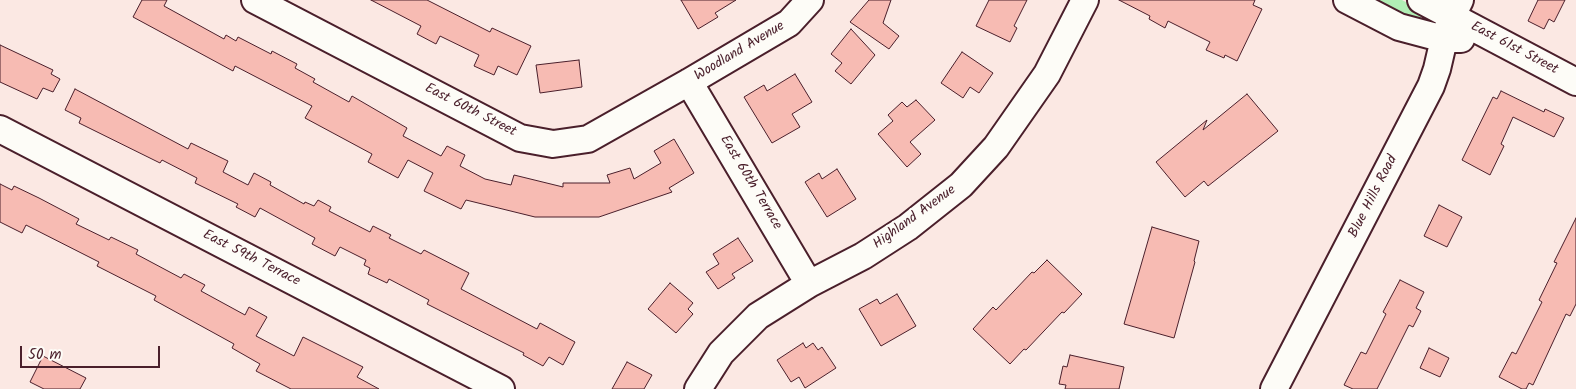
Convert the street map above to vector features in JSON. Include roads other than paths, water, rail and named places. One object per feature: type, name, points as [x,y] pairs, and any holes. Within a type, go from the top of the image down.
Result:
[{"type":"street","name":"East 60th Street","points":[[255,0],[520,138],[554,144],[588,139],[689,82]]},
{"type":"street","name":"Woodland Avenue","points":[[689,82],[789,23],[810,0]]},
{"type":"street","name":"Highland Avenue","points":[[698,389],[721,354],[758,316],[809,284],[863,256],[908,227],[961,185],[996,147],[1047,74],[1085,0]]},
{"type":"street","points":[[1347,0],[1399,27],[1452,18]]},
{"type":"street","points":[[1421,0],[1452,18]]},
{"type":"street","name":"East 61st Street","points":[[1452,18],[1576,82]]},
{"type":"street","name":"Blue Hills Road","points":[[1274,389],[1431,86],[1452,18]]},
{"type":"street","name":"East 60th Terrace","points":[[689,82],[809,284]]},
{"type":"street","name":"East 59th Terrace","points":[[0,129],[501,389]]}]
